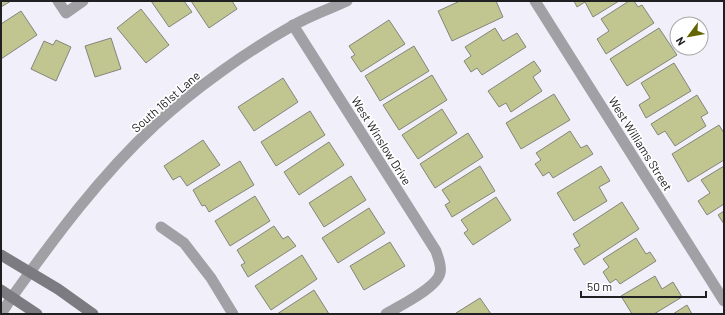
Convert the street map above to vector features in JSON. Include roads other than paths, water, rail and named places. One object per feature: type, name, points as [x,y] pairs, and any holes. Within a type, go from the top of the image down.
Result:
[{"type":"main road","points":[[1,255],[58,289],[93,314]]},
{"type":"main road","points":[[1,290],[37,314]]},
{"type":"street","points":[[58,1],[66,13],[83,1]]},
{"type":"street","name":"South 161st Lane","points":[[1,314],[30,272],[85,200],[155,125],[216,76],[293,25],[347,1]]},
{"type":"street","name":"West Williams Street","points":[[535,1],[724,301]]},
{"type":"street","name":"West Winslow Drive","points":[[293,25],[436,251],[440,262],[440,273],[434,284],[386,314]]},
{"type":"street","points":[[161,228],[184,243],[211,278],[233,314]]}]
